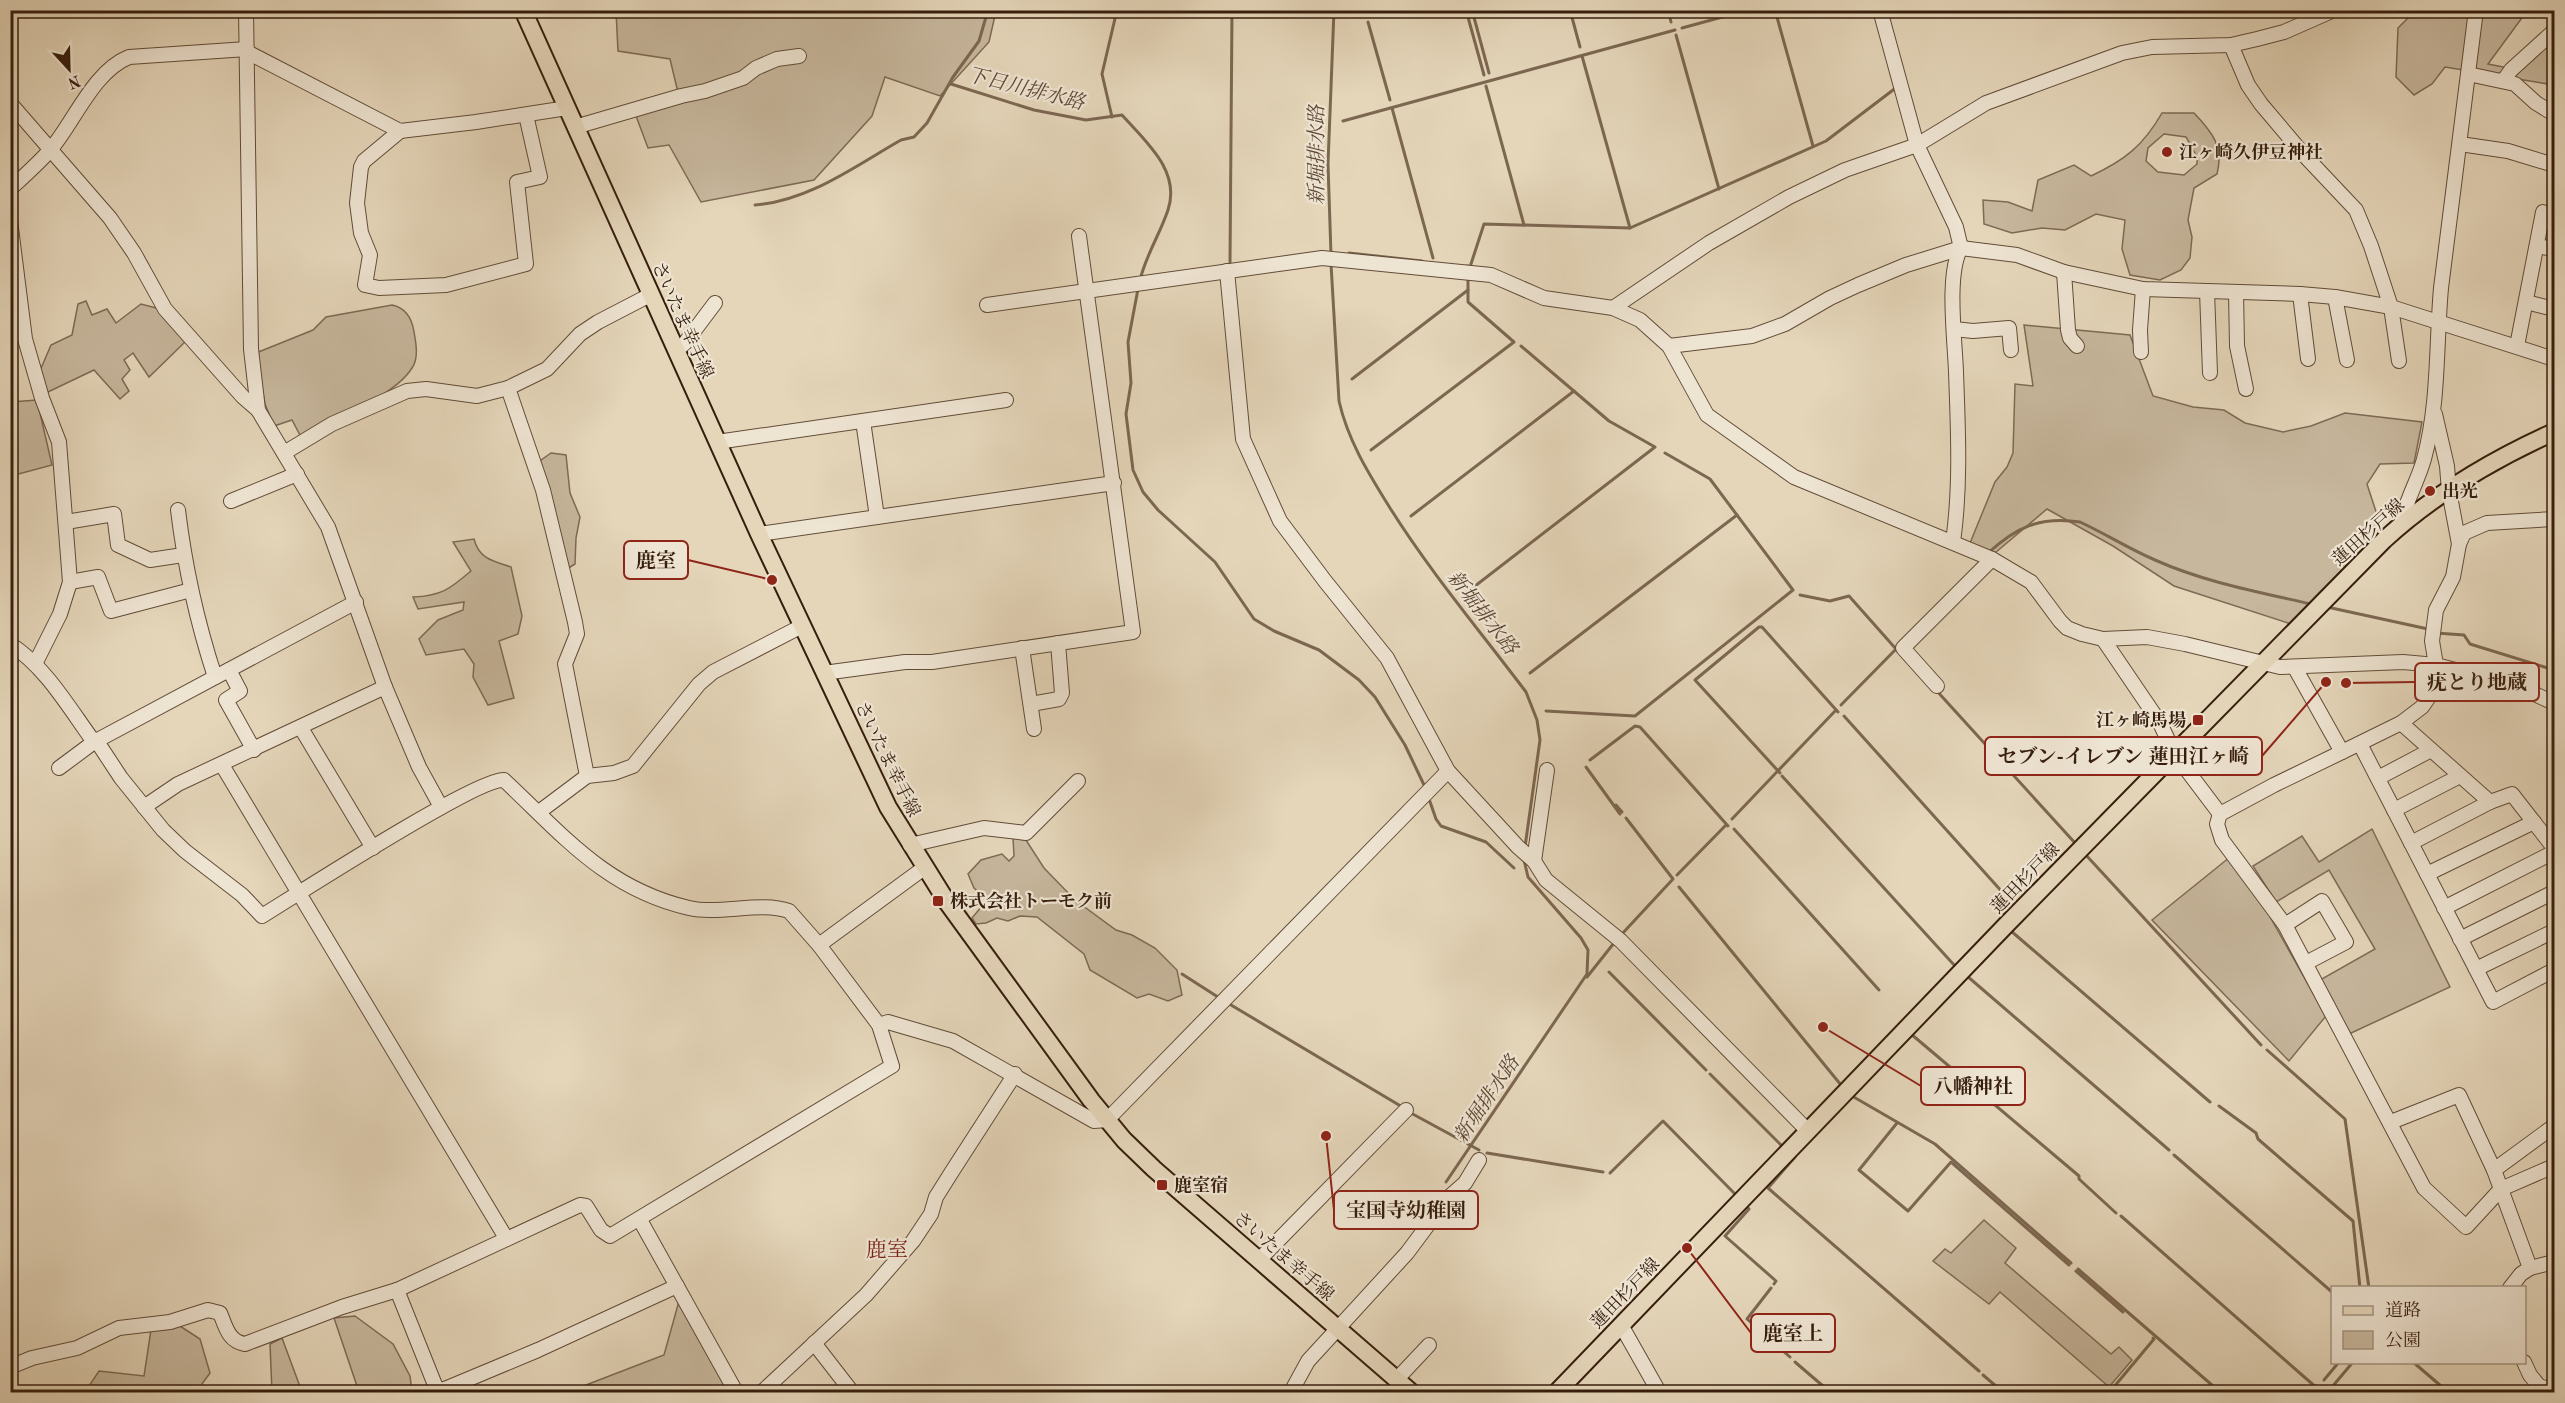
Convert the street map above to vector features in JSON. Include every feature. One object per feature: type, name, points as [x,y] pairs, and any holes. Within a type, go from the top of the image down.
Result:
[{"type":"main road","name":"さいたま幸手線","points":[[523,10],[759,534],[883,798],[924,868],[1107,1120],[1146,1162],[1411,1392]]},
{"type":"main road","name":"蓮田杉戸線","points":[[1557,1392],[2174,753],[2401,524],[2507,455],[2554,432]]},
{"type":"street","points":[[246,10],[251,349],[258,410]]},
{"type":"street","points":[[1880,10],[1917,145],[1956,227],[1961,248],[1956,257],[1954,329],[1958,486],[1953,542]]},
{"type":"street","points":[[1613,308],[1709,243],[1789,197],[1845,170],[1917,145],[1986,103],[2122,53],[2152,47],[2231,45],[2284,32],[2334,10]]},
{"type":"street","points":[[2401,524],[2424,460],[2434,409],[2438,321],[2476,10]]},
{"type":"street","points":[[2504,80],[2511,70],[2554,31]]},
{"type":"street","points":[[2231,45],[2248,85],[2261,104],[2305,156],[2356,210],[2371,246],[2391,307],[2399,361]]},
{"type":"street","points":[[10,189],[50,150],[107,70],[129,57],[179,52],[247,51],[400,131]]},
{"type":"street","points":[[575,127],[705,91],[743,78],[765,63],[799,56]]},
{"type":"street","points":[[2468,74],[2515,84],[2536,104],[2554,114]]},
{"type":"street","points":[[10,103],[110,218],[134,253],[165,309],[243,398],[258,410],[328,527],[385,687],[419,767],[441,807]]},
{"type":"street","points":[[526,116],[540,177],[518,182],[526,264],[446,285],[379,288],[365,285],[370,255],[361,233],[357,203],[361,167],[364,161],[400,131],[526,116],[567,108]]},
{"type":"street","points":[[2460,144],[2508,151],[2554,165]]},
{"type":"street","points":[[2517,346],[2543,212]]},
{"type":"street","points":[[10,220],[25,339],[42,398],[59,442],[66,522],[69,582],[60,614],[35,664]]},
{"type":"street","points":[[824,673],[905,662],[932,662],[1133,632],[1079,236]]},
{"type":"street","points":[[2536,246],[2554,249]]},
{"type":"street","points":[[1669,346],[1752,336],[1785,324],[1830,298],[1868,281],[1906,265],[1961,248],[2017,255],[2064,272],[2143,289],[2300,294],[2335,297],[2391,307],[2554,359]]},
{"type":"street","points":[[987,305],[1322,258],[1491,275],[1544,298],[1613,308],[1640,320],[1669,346],[1707,415],[1794,477],[1992,559],[2031,582],[2067,628],[2103,639],[2147,637],[2262,663],[2295,668],[2378,662],[2436,665],[2526,690],[2554,703]]},
{"type":"street","points":[[1227,271],[1243,439],[1247,451],[1280,521],[1387,658],[1448,771],[1527,855],[1546,880],[1621,941],[1808,1131]]},
{"type":"street","points":[[2064,272],[2068,330],[2070,338],[2077,346]]},
{"type":"street","points":[[2141,352],[2143,289]]},
{"type":"street","points":[[2207,291],[2210,373]]},
{"type":"street","points":[[2236,292],[2237,346],[2246,389]]},
{"type":"street","points":[[2300,294],[2308,360]]},
{"type":"street","points":[[284,453],[332,424],[407,391],[426,389],[477,396],[508,388],[547,369],[580,334],[598,322],[650,295]]},
{"type":"street","points":[[2335,297],[2347,360]]},
{"type":"street","points":[[2526,302],[2554,309]]},
{"type":"street","points":[[676,351],[686,343],[715,303]]},
{"type":"street","points":[[1954,329],[1973,331],[2009,328],[2010,350]]},
{"type":"street","points":[[508,388],[543,490],[575,622],[577,634],[565,664],[586,776]]},
{"type":"street","points":[[717,442],[1006,400]]},
{"type":"street","points":[[2434,409],[2447,466],[2449,491],[2459,544]]},
{"type":"street","points":[[863,421],[877,517]]},
{"type":"street","points":[[231,501],[297,474]]},
{"type":"street","points":[[759,534],[1114,483]]},
{"type":"street","points":[[177,510],[183,555],[198,623],[215,677]]},
{"type":"street","points":[[66,522],[114,514],[118,545],[150,560],[183,555]]},
{"type":"street","points":[[2554,519],[2487,523],[2464,533],[2459,544],[2453,577],[2436,610],[2432,642],[2436,680],[2431,694],[2422,706],[2401,723],[2220,814],[2217,824],[2222,840],[2285,925],[2424,1188],[2466,1227],[2501,1189],[2554,1166]]},
{"type":"street","points":[[1937,686],[1903,648],[1992,559]]},
{"type":"street","points":[[69,582],[98,577],[111,611],[191,590]]},
{"type":"street","points":[[59,768],[95,741],[356,602]]},
{"type":"street","points":[[539,812],[586,776],[614,773],[633,766],[699,684],[713,672],[802,626]]},
{"type":"street","points":[[2103,639],[2160,723],[2174,753],[2220,814]]},
{"type":"street","points":[[1031,704],[1059,699],[1062,693],[1058,643]]},
{"type":"street","points":[[10,644],[35,664],[144,807],[185,851],[242,895],[262,916],[441,807],[498,779],[504,780],[586,858],[636,890],[689,908],[784,909],[796,916],[879,1025],[892,1066],[610,1236],[601,1230],[586,1206],[580,1204],[397,1290],[342,1307],[245,1344],[236,1342],[230,1337],[220,1313],[208,1310],[170,1322],[119,1328],[77,1348],[32,1358],[10,1367]]},
{"type":"street","points":[[1022,648],[1034,729]]},
{"type":"street","points":[[2295,668],[2342,752]]},
{"type":"street","points":[[229,670],[240,691],[226,700],[254,750]]},
{"type":"street","points":[[144,807],[178,784],[385,687]]},
{"type":"street","points":[[2401,723],[2490,802]]},
{"type":"street","points":[[301,728],[373,849]]},
{"type":"street","points":[[2360,744],[2493,1002],[2554,970]]},
{"type":"street","points":[[2378,778],[2431,750]]},
{"type":"street","points":[[222,765],[506,1238]]},
{"type":"street","points":[[1527,855],[1547,770]]},
{"type":"street","points":[[879,1025],[888,1022],[948,1039],[1016,1074],[1094,1121],[1107,1120],[1448,771]]},
{"type":"street","points":[[2394,810],[2460,776]]},
{"type":"street","points":[[910,845],[984,828],[1026,833],[1078,781]]},
{"type":"street","points":[[2411,843],[2490,802],[2512,794],[2554,850],[2444,908]]},
{"type":"street","points":[[2427,874],[2534,822]]},
{"type":"street","points":[[819,945],[924,868]]},
{"type":"street","points":[[2460,939],[2554,892]]},
{"type":"street","points":[[2285,925],[2322,901],[2346,942],[2306,963]]},
{"type":"street","points":[[2476,969],[2554,931]]},
{"type":"street","points":[[762,1392],[866,1295],[913,1241],[931,1214],[936,1197],[1016,1074]]},
{"type":"street","points":[[2391,1122],[2459,1095],[2494,1170],[2530,1268]]},
{"type":"street","points":[[1259,1260],[1406,1110]]},
{"type":"street","points":[[2494,1170],[2554,1126]]},
{"type":"street","points":[[1291,1392],[1308,1361],[1407,1253],[1448,1198],[1465,1183],[1479,1160]]},
{"type":"street","points":[[640,1220],[736,1392]]},
{"type":"street","points":[[2511,1286],[2530,1268],[2554,1263]]},
{"type":"street","points":[[397,1290],[435,1384],[440,1391],[548,1346],[677,1286]]},
{"type":"street","points":[[1621,1325],[1659,1392]]},
{"type":"street","points":[[814,1343],[852,1392]]},
{"type":"street","points":[[1396,1380],[1429,1345]]},
{"type":"street","points":[[2525,1364],[2535,1389],[2554,1391]]},
{"type":"green space","points":[[790,10],[805,15],[808,10],[996,11],[989,42],[940,96],[885,77],[872,116],[814,180],[701,202],[669,145],[648,148],[636,116],[680,101],[670,59],[618,51],[616,11]]},
{"type":"green space","points":[[2415,11],[2527,11],[2488,64],[2518,70],[2554,32],[2554,85],[2445,67],[2432,84],[2414,95],[2396,77],[2398,28]]},
{"type":"green space","points":[[2162,113],[2194,113],[2207,127],[2218,148],[2217,174],[2194,188],[2188,220],[2192,237],[2190,258],[2181,270],[2160,280],[2130,275],[2122,249],[2125,220],[2096,214],[2065,230],[2042,228],[2012,233],[1984,224],[1983,200],[2008,202],[2032,211],[2038,180],[2074,165],[2091,176],[2132,151],[2155,125]],"holes":[[[2164,134],[2186,137],[2197,157],[2197,164],[2184,175],[2158,172],[2146,161],[2148,148]]]},
{"type":"green space","points":[[86,301],[92,315],[107,309],[116,323],[141,304],[160,309],[185,342],[149,377],[133,353],[124,360],[130,370],[122,379],[129,391],[120,399],[94,370],[46,393],[39,373],[51,345],[72,335],[78,304]]},
{"type":"green space","points":[[392,305],[407,314],[412,322],[416,341],[414,364],[403,379],[377,398],[301,437],[292,420],[274,426],[265,404],[256,353],[313,330],[326,317]]},
{"type":"green space","points":[[2024,325],[2130,335],[2153,396],[2193,407],[2224,410],[2245,423],[2283,432],[2311,426],[2345,413],[2422,422],[2414,463],[2380,464],[2367,484],[2383,533],[2291,624],[2174,586],[2113,546],[2047,509],[1995,553],[1970,543],[1995,482],[2007,467],[2013,453],[2015,384],[2033,386]]},
{"type":"green space","points":[[37,400],[52,465],[11,476],[11,402]]},
{"type":"green space","points":[[551,453],[566,455],[570,493],[580,517],[575,564],[567,569],[537,463]]},
{"type":"green space","points":[[474,539],[483,555],[511,567],[522,616],[518,634],[499,641],[514,698],[488,705],[473,677],[474,664],[464,649],[426,655],[419,639],[438,620],[463,610],[464,602],[418,609],[413,597],[431,595],[445,590],[471,571],[453,542]]},
{"type":"green space","points":[[2372,829],[2450,987],[2349,1034],[2320,980],[2375,949],[2329,870],[2276,902],[2253,866],[2302,836],[2319,862]]},
{"type":"green space","points":[[1013,838],[1026,840],[1044,868],[1075,900],[1116,930],[1132,935],[1155,948],[1177,970],[1182,995],[1168,1001],[1149,994],[1137,998],[1090,970],[1084,954],[1037,917],[1020,916],[1008,921],[997,918],[976,924],[972,918],[987,900],[974,888],[968,874],[981,860],[1002,854],[1009,861],[1014,856]]},
{"type":"green space","points":[[2230,857],[2269,915],[2326,1016],[2289,1061],[2152,920]]},
{"type":"green space","points":[[1984,1220],[2016,1248],[2005,1263],[2111,1354],[2119,1347],[2132,1360],[2109,1387],[2000,1292],[1989,1304],[1933,1261],[1945,1249],[1951,1253]]},
{"type":"green space","points":[[681,1294],[736,1392],[576,1392],[586,1385],[664,1355]]},
{"type":"green space","points":[[355,1316],[393,1344],[410,1376],[412,1392],[359,1392],[334,1318]]},
{"type":"green space","points":[[152,1323],[180,1326],[200,1339],[210,1373],[196,1392],[85,1392],[99,1371],[144,1376]]},
{"type":"green space","points":[[282,1338],[302,1392],[272,1392],[270,1344]]},
{"type":"waterway","points":[[755,205],[775,202],[813,190],[901,140],[914,137],[927,123],[953,77],[979,41],[988,10]]},
{"type":"waterway","points":[[1112,117],[1102,74],[1117,10]]},
{"type":"waterway","points":[[1230,263],[1232,10]]},
{"type":"waterway","name":"新堀排水路","points":[[1331,255],[1328,164],[1334,10]]},
{"type":"waterway","points":[[1466,10],[1484,75]]},
{"type":"waterway","points":[[1472,10],[1489,73]]},
{"type":"waterway","points":[[1570,10],[1580,47]]},
{"type":"waterway","points":[[1668,10],[1671,22]]},
{"type":"waterway","points":[[1682,28],[1748,10]]},
{"type":"waterway","points":[[1775,10],[1813,146]]},
{"type":"waterway","points":[[1368,22],[1390,100]]},
{"type":"waterway","points":[[1343,121],[1675,30]]},
{"type":"waterway","points":[[1676,35],[1719,189]]},
{"type":"waterway","points":[[1582,56],[1630,228]]},
{"type":"waterway","name":"下日川排水路","points":[[951,84],[1034,110],[1086,120],[1122,115],[1159,158],[1170,182],[1171,196],[1168,210],[1140,280]]},
{"type":"waterway","points":[[1486,86],[1524,225]]},
{"type":"waterway","points":[[1467,266],[1470,267],[1484,224],[1630,228],[1826,141],[1897,87]]},
{"type":"waterway","points":[[1392,108],[1433,258]]},
{"type":"waterway","points":[[1349,253],[1422,261]]},
{"type":"waterway","name":"新堀排水路","points":[[1331,264],[1339,401],[1360,457],[1374,483],[1439,579],[1526,692],[1537,720],[1540,740],[1525,847]]},
{"type":"waterway","points":[[1371,450],[1514,342],[1468,302],[1468,278]]},
{"type":"waterway","name":"下日川排水路","points":[[1138,289],[1128,342],[1131,383],[1126,414],[1133,470],[1143,492],[1158,510],[1215,562],[1254,619],[1274,631],[1319,650],[1359,680],[1375,697],[1405,745],[1425,787]]},
{"type":"waterway","points":[[1352,379],[1468,290]]},
{"type":"waterway","points":[[1466,593],[1655,447],[1609,421],[1521,346]]},
{"type":"waterway","points":[[1411,516],[1574,391]]},
{"type":"waterway","points":[[1546,711],[1635,716],[1793,590],[1710,479],[1665,453]]},
{"type":"waterway","points":[[1530,673],[1737,515]]},
{"type":"waterway","points":[[1987,554],[2008,537],[2029,526],[2053,521],[2080,522],[2145,556],[2174,568],[2232,586],[2311,604]]},
{"type":"waterway","points":[[1800,595],[1830,601],[1849,596],[1896,649]]},
{"type":"waterway","points":[[2327,607],[2428,629]]},
{"type":"waterway","points":[[1780,773],[1695,680],[1759,627],[1762,627],[1838,712]]},
{"type":"waterway","points":[[2436,633],[2464,635],[2470,644],[2554,670]]},
{"type":"waterway","points":[[1841,705],[1898,647]]},
{"type":"waterway","points":[[1936,690],[2075,843]]},
{"type":"waterway","points":[[1732,819],[1836,710]]},
{"type":"waterway","points":[[1844,716],[2004,894]]},
{"type":"waterway","points":[[1590,760],[1635,726],[1640,727],[1728,826]]},
{"type":"waterway","points":[[1586,767],[1620,814]]},
{"type":"waterway","points":[[1782,776],[1955,966]]},
{"type":"waterway","name":"下日川排水路","points":[[1428,796],[1436,819],[1441,826],[1486,842],[1514,868]]},
{"type":"waterway","points":[[1616,805],[1622,812]]},
{"type":"waterway","points":[[1621,935],[1673,879],[1626,818]]},
{"type":"waterway","points":[[1677,875],[1726,825]]},
{"type":"waterway","points":[[1734,829],[1879,990]]},
{"type":"waterway","points":[[2085,854],[2261,1045]]},
{"type":"waterway","name":"新堀排水路","points":[[1446,1182],[1587,974],[1588,950],[1581,938],[1528,877],[1524,860]]},
{"type":"waterway","points":[[1679,887],[1841,1085]]},
{"type":"waterway","points":[[2011,931],[2210,1102]]},
{"type":"waterway","points":[[1587,977],[1614,943]]},
{"type":"waterway","points":[[1609,972],[1706,1070]]},
{"type":"waterway","points":[[1182,974],[1221,999]]},
{"type":"waterway","points":[[1967,976],[2169,1150]]},
{"type":"waterway","points":[[1226,1002],[1404,1108]]},
{"type":"waterway","points":[[1911,1034],[2079,1176],[2079,1179],[2116,1213]]},
{"type":"waterway","points":[[2267,1050],[2345,1119],[2369,1286]]},
{"type":"waterway","points":[[1710,1074],[1782,1146]]},
{"type":"waterway","points":[[1852,1096],[1935,1144],[2071,1263]]},
{"type":"waterway","points":[[2219,1106],[2256,1133],[2258,1139],[2353,1221],[2360,1286]]},
{"type":"waterway","points":[[1409,1112],[1479,1150]]},
{"type":"waterway","points":[[1610,1173],[1663,1121],[1735,1194]]},
{"type":"waterway","points":[[1897,1123],[1859,1170],[1908,1211],[1951,1162],[2069,1265]]},
{"type":"waterway","points":[[1487,1153],[1603,1172]]},
{"type":"waterway","points":[[2174,1155],[2331,1291]]},
{"type":"waterway","points":[[1794,1156],[1768,1188],[1979,1371]]},
{"type":"waterway","points":[[1744,1204],[1749,1209],[1725,1236],[1776,1281],[1774,1284]]},
{"type":"waterway","points":[[2121,1216],[2318,1389]]},
{"type":"waterway","points":[[2078,1269],[2220,1392]]},
{"type":"waterway","points":[[2076,1271],[2123,1312]]},
{"type":"waterway","points":[[1771,1288],[1747,1319],[1790,1357]]},
{"type":"waterway","points":[[2119,1392],[2113,1388],[2153,1338]]},
{"type":"waterway","points":[[1795,1362],[1830,1392]]},
{"type":"waterway","points":[[2324,1380],[2337,1364]]},
{"type":"waterway","points":[[2332,1387],[2351,1364]]},
{"type":"waterway","points":[[2415,1364],[2448,1392]]},
{"type":"waterway","points":[[1983,1375],[2003,1392]]},
{"type":"place","name":"江ヶ崎久伊豆神社","points":[[2167,152]]},
{"type":"place","name":"出光","points":[[2430,491]]},
{"type":"place","name":"鹿室","points":[[772,580]]},
{"type":"place","name":"セブン-イレブン 蓮田江ヶ崎","points":[[2326,682]]},
{"type":"place","name":"疣とり地蔵","points":[[2346,683]]},
{"type":"place","name":"江ヶ崎馬場","points":[[2198,720]]},
{"type":"place","name":"株式会社トーモク前","points":[[938,901]]},
{"type":"place","name":"八幡神社","points":[[1823,1027]]},
{"type":"place","name":"宝国寺幼稚園","points":[[1326,1136]]},
{"type":"place","name":"鹿室宿","points":[[1162,1185]]},
{"type":"place","name":"鹿室上","points":[[1687,1248]]},
{"type":"district","name":"鹿室","points":[[887,1249]]}]
